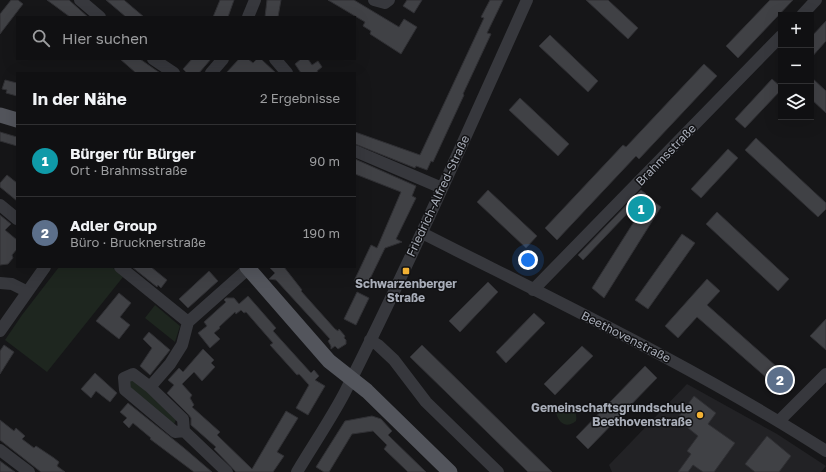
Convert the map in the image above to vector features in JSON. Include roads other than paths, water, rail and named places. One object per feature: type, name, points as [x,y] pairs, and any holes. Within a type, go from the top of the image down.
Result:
[{"type":"main road","points":[[0,115],[16,120]]},
{"type":"main road","points":[[248,268],[329,361],[351,377],[450,472]]},
{"type":"street","points":[[80,0],[99,16]]},
{"type":"street","points":[[248,16],[255,0]]},
{"type":"street","points":[[374,0],[385,3],[390,0]]},
{"type":"street","name":"Friedrich-Alfred-Straße","points":[[297,472],[340,400],[370,340],[422,233],[527,0]]},
{"type":"street","points":[[805,12],[816,0]]},
{"type":"street","name":"Brahmsstraße","points":[[533,290],[778,39]]},
{"type":"street","points":[[154,60],[172,72]]},
{"type":"street","points":[[212,72],[222,60]]},
{"type":"street","points":[[276,60],[286,72]]},
{"type":"street","points":[[356,151],[442,188]]},
{"type":"street","points":[[0,205],[16,218]]},
{"type":"street","name":"Beethovenstraße","points":[[422,233],[632,340],[779,421],[826,451]]},
{"type":"street","points":[[0,331],[26,291],[44,268]]},
{"type":"street","points":[[121,268],[188,322]]},
{"type":"street","points":[[150,387],[170,364],[182,345],[188,322],[248,268]]},
{"type":"street","points":[[0,283],[12,284],[26,291]]},
{"type":"street","points":[[370,340],[378,345],[394,360],[426,402],[498,472]]},
{"type":"street","points":[[184,431],[175,432],[143,406],[125,390],[124,378],[133,374],[150,387],[183,419],[184,431],[227,472]]},
{"type":"street","points":[[779,421],[826,374]]},
{"type":"street","points":[[0,450],[29,472]]},
{"type":"place","name":"Bürger für Bürger","points":[[641,209]]},
{"type":"place","name":"Schwarzenberger Straße","points":[[406,271]]},
{"type":"place","name":"Adler Group","points":[[780,380]]},
{"type":"place","name":"Gemeinschaftsgrundschule Beethovenstraße","points":[[700,415]]}]
